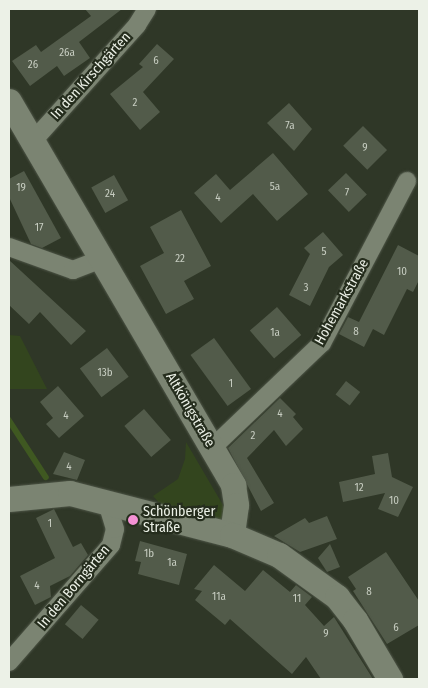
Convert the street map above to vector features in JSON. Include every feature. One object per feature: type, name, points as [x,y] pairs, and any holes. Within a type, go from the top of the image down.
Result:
[{"type":"street","name":"In den Kirschgärten","points":[[33,142],[137,25],[147,9]]},
{"type":"street","name":"Altkönigstraße","points":[[9,101],[232,485],[236,504],[232,535]]},
{"type":"street","name":"Hohemarkstraße","points":[[212,448],[322,343],[407,181]]},
{"type":"street","points":[[9,247],[73,270],[101,259]]},
{"type":"street","points":[[9,499],[70,493],[232,535],[279,555],[336,598],[355,620],[390,679]]},
{"type":"street","name":"In den Borngärten","points":[[9,662],[111,545],[115,529],[107,502]]},
{"type":"green space","points":[[9,335],[20,336],[47,389],[9,389]]},
{"type":"green space","points":[[186,442],[227,512],[221,520],[162,506],[153,496],[178,479],[185,459]]},
{"type":"building","points":[[85,9],[122,9],[79,42],[90,58],[64,76],[57,66],[30,86],[12,61],[36,45],[41,52],[91,16]]},
{"type":"building","points":[[157,44],[174,59],[143,92],[160,112],[140,130],[110,94],[143,67],[139,64]]},
{"type":"building","points":[[289,103],[312,129],[294,151],[267,123]]},
{"type":"building","points":[[363,126],[387,150],[367,170],[343,146]]},
{"type":"building","points":[[273,153],[308,194],[277,221],[253,194],[221,223],[194,193],[216,174],[230,190]]},
{"type":"building","points":[[24,171],[61,238],[42,248],[31,244],[9,197],[9,179]]},
{"type":"building","points":[[346,173],[367,195],[349,212],[328,190]]},
{"type":"building","points":[[114,175],[128,200],[105,213],[91,188]]},
{"type":"building","points":[[181,210],[211,266],[184,281],[194,299],[166,314],[140,266],[164,253],[150,227]]},
{"type":"building","points":[[323,232],[343,255],[329,267],[310,306],[289,295],[310,254],[304,248]]},
{"type":"building","points":[[398,245],[419,256],[419,280],[413,292],[407,289],[384,335],[373,329],[364,347],[339,334],[348,317],[359,322]]},
{"type":"building","points":[[9,260],[86,331],[71,345],[40,312],[29,324],[9,305]]},
{"type":"building","points":[[277,307],[301,335],[274,359],[250,331]]},
{"type":"building","points":[[214,338],[251,389],[228,406],[191,355]]},
{"type":"building","points":[[107,348],[129,377],[102,397],[80,368]]},
{"type":"building","points":[[346,381],[360,392],[350,405],[336,394]]},
{"type":"building","points":[[58,386],[84,416],[59,438],[46,424],[53,418],[40,402]]},
{"type":"building","points":[[280,398],[296,414],[293,417],[303,429],[286,446],[274,430],[247,458],[274,503],[261,511],[228,448]]},
{"type":"building","points":[[144,409],[171,440],[151,457],[124,426]]},
{"type":"building","points":[[64,452],[85,460],[77,480],[53,474]]},
{"type":"building","points":[[388,453],[392,477],[413,487],[398,517],[378,509],[385,493],[343,502],[339,482],[375,474],[372,456]]},
{"type":"building","points":[[54,509],[73,547],[81,543],[88,555],[70,576],[50,586],[51,597],[35,605],[20,576],[55,558],[36,518]]},
{"type":"building","points":[[327,516],[337,539],[300,552],[274,536],[305,518],[309,523]]},
{"type":"building","points":[[140,541],[187,554],[179,585],[138,574],[141,562],[135,561]]},
{"type":"building","points":[[330,544],[340,567],[327,572],[318,558]]},
{"type":"building","points":[[386,552],[419,601],[419,625],[387,644],[353,591],[356,589],[348,577]]},
{"type":"building","points":[[214,565],[245,591],[263,570],[290,592],[296,585],[312,597],[305,605],[324,626],[334,617],[373,679],[321,679],[306,657],[292,674],[230,619],[225,625],[195,600],[202,591],[194,589]]},
{"type":"building","points":[[81,605],[99,620],[83,639],[65,624]]},
{"type":"waterway","points":[[9,420],[46,477]]},
{"type":"place","name":"Schönberger Straße","points":[[133,520]]}]
